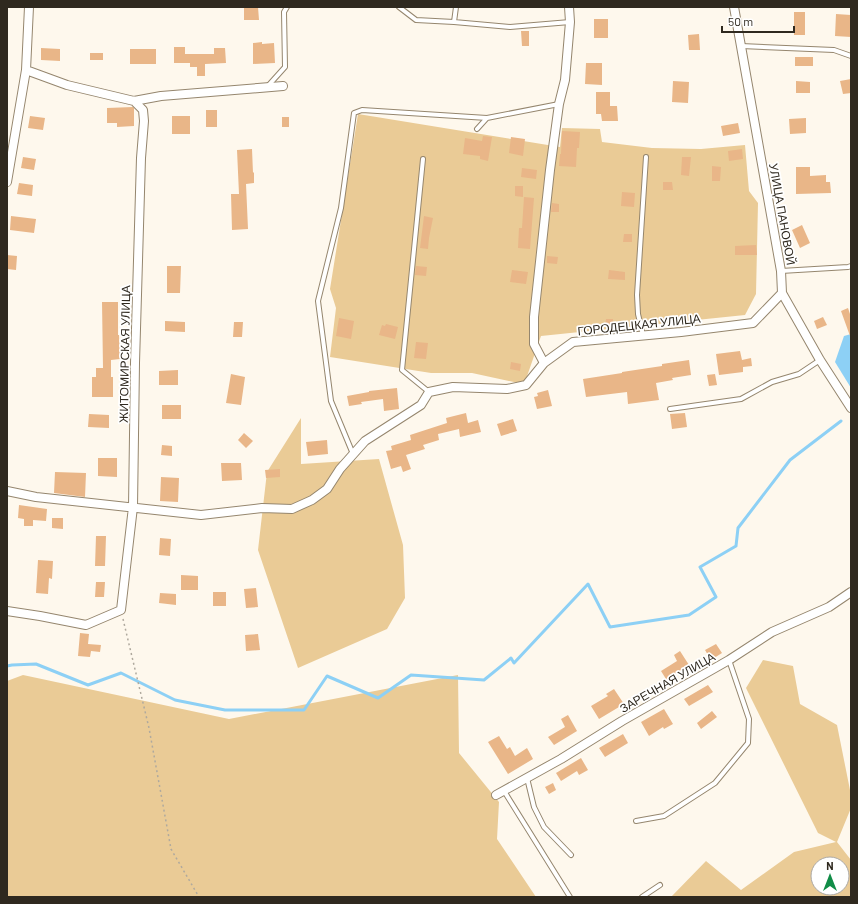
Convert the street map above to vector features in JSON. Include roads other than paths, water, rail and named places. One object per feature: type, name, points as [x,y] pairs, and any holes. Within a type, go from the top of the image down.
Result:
[{"type":"street","points":[[7,182],[26,70],[29,7]]},
{"type":"street","points":[[544,363],[534,344],[534,317],[550,170],[559,104],[565,80],[570,7]]},
{"type":"street","name":"УЛИЦА ПАНОВОЙ","points":[[734,7],[781,271],[782,293],[820,360],[851,408]]},
{"type":"street","points":[[26,70],[67,84],[134,101],[161,96],[283,86]]},
{"type":"street","name":"ЖИТОМИРСКАЯ УЛИЦА","points":[[7,611],[86,625],[121,610],[133,507],[135,363],[141,158],[144,121],[143,110],[134,101]]},
{"type":"street","name":"ГОРОДЕЦКАЯ УЛИЦА","points":[[429,392],[453,387],[507,389],[526,385],[544,363],[573,342],[681,332],[753,323],[782,293]]},
{"type":"street","points":[[7,490],[36,497],[201,515],[262,508],[292,509],[312,500],[327,489],[340,469],[365,441],[421,405],[429,392]]},
{"type":"street","name":"ЗАРЕЧНАЯ УЛИЦА","points":[[500,793],[561,759],[622,721],[729,660],[772,632],[828,607],[851,592]]},
{"type":"lane","points":[[266,87],[285,67],[284,12],[287,7]]},
{"type":"lane","points":[[398,7],[416,20],[510,27],[570,22]]},
{"type":"lane","points":[[454,22],[456,7]]},
{"type":"lane","points":[[741,46],[834,50],[851,56]]},
{"type":"lane","points":[[353,455],[331,401],[318,301],[341,208],[354,113],[362,110],[487,118],[559,104]]},
{"type":"lane","points":[[477,129],[487,118]]},
{"type":"lane","points":[[642,335],[638,314],[637,295],[646,157]]},
{"type":"lane","points":[[423,159],[402,370],[429,392]]},
{"type":"lane","points":[[781,271],[851,266]]},
{"type":"lane","points":[[670,410],[741,399],[772,382],[799,374],[820,360]]},
{"type":"lane","points":[[636,821],[664,816],[715,783],[748,743],[750,719],[729,660]]},
{"type":"lane","points":[[527,778],[534,807],[544,827],[571,855]]},
{"type":"lane","points":[[500,793],[570,897]]},
{"type":"lane","points":[[642,897],[660,885]]},
{"type":"water","points":[[851,334],[851,388],[835,362],[844,336]]},
{"type":"waterway","points":[[7,666],[36,664],[88,685],[121,673],[175,700],[225,710],[304,710],[327,676],[378,698],[411,675],[484,680],[511,658],[514,663],[588,584],[610,627],[689,615],[716,597],[700,567],[736,546],[738,528],[790,460],[841,421]]}]
